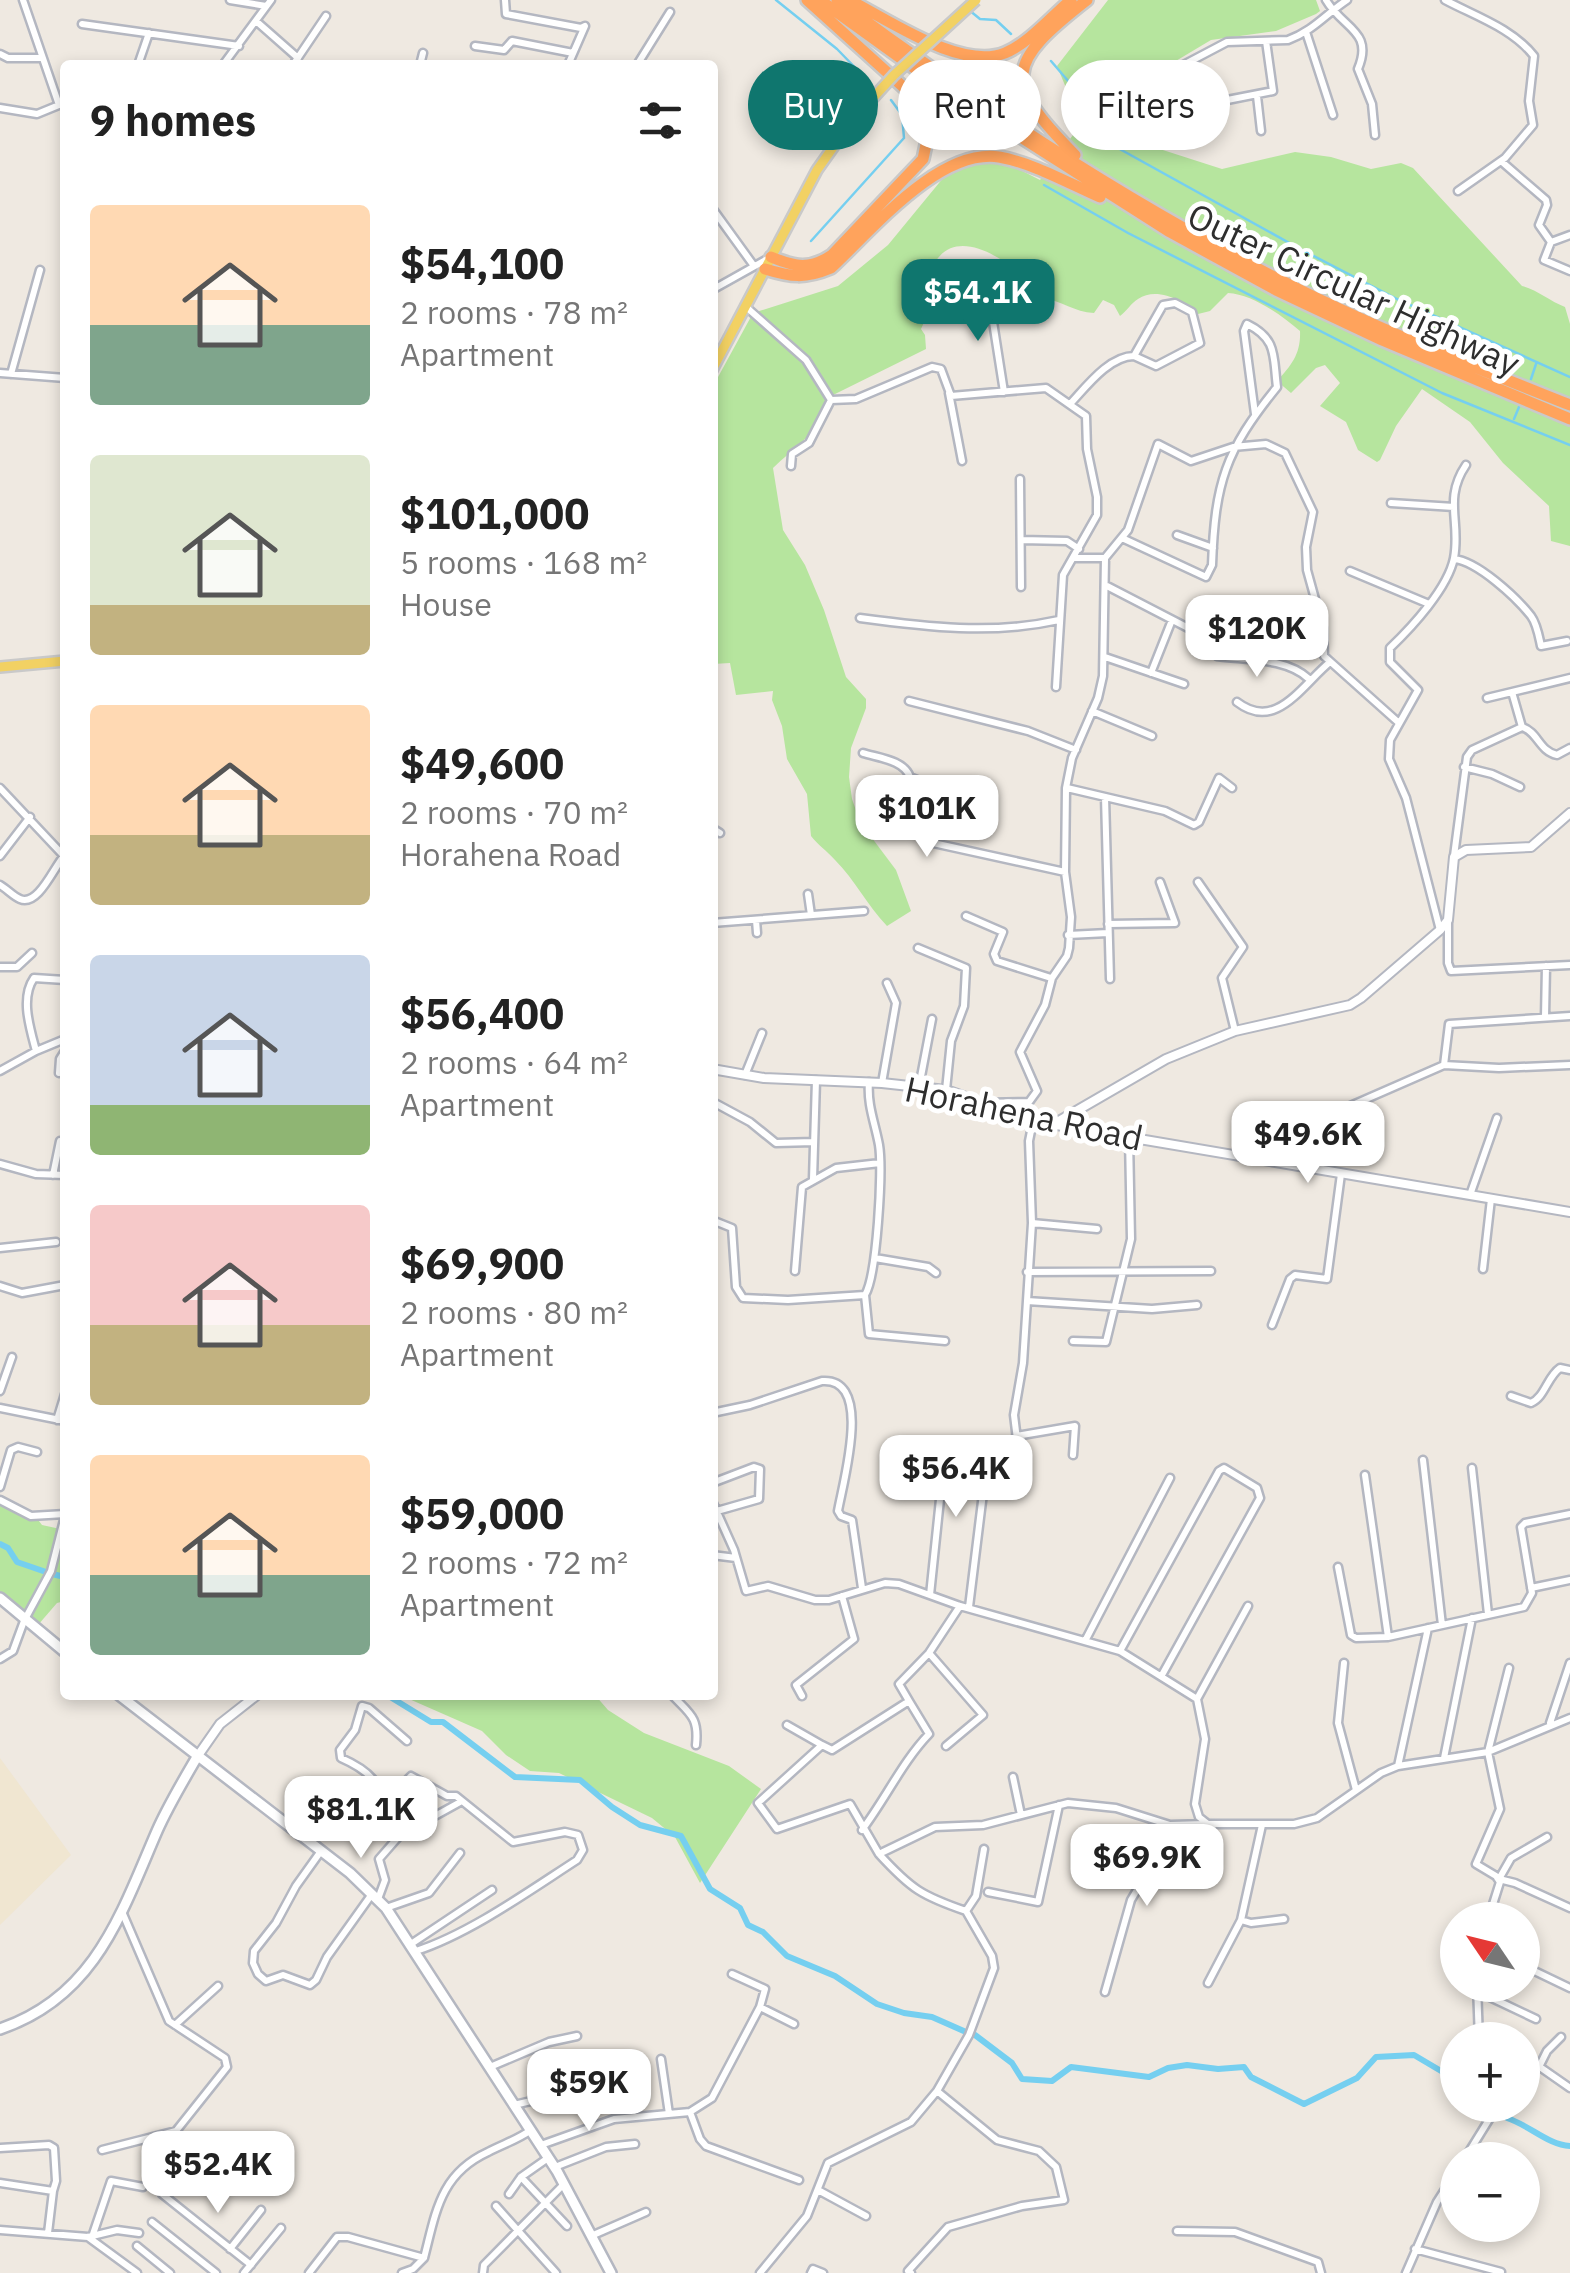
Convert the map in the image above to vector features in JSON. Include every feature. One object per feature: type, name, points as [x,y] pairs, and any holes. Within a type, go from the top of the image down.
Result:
[{"type":"highway","points":[[763,264],[798,267],[832,255],[914,170],[927,150],[927,119],[910,93],[807,0]]},
{"type":"highway","name":"Outer Circular Highway","points":[[820,0],[930,80],[1145,216],[1276,290],[1382,340],[1570,419]]},
{"type":"highway","name":"Outer Circular Highway","points":[[837,0],[934,71],[1150,209],[1281,281],[1570,405]]},
{"type":"highway","points":[[849,0],[943,48],[984,58],[1020,44],[1071,0]]},
{"type":"highway","points":[[1087,0],[1036,44],[1026,60],[1022,79],[1032,108],[1092,171]]},
{"type":"highway","points":[[763,264],[796,278],[831,268],[941,170],[979,156],[1029,166],[1145,216]]},
{"type":"main road","points":[[718,358],[763,264],[817,170],[851,122],[894,75],[976,0]]},
{"type":"main road","points":[[0,667],[60,661]]},
{"type":"main road","points":[[0,1598],[60,1648]]},
{"type":"main road","points":[[125,1700],[321,1850],[386,1908],[552,2163],[610,2273]]},
{"type":"main road","points":[[0,2029],[32,2016],[90,1967],[124,1914],[158,1829],[197,1757]]},
{"type":"street","points":[[23,0],[41,58],[60,101]]},
{"type":"street","points":[[230,0],[269,3]]},
{"type":"street","points":[[504,0],[506,14],[585,26],[570,60]]},
{"type":"street","points":[[1326,0],[1358,34],[1364,47],[1358,69],[1372,104],[1375,135]]},
{"type":"street","points":[[1194,60],[1227,42],[1288,40],[1322,22],[1347,0]]},
{"type":"street","points":[[1445,0],[1484,18],[1534,56],[1528,101],[1533,125],[1501,162],[1458,191]]},
{"type":"street","points":[[228,60],[269,3]]},
{"type":"street","points":[[639,60],[670,12]]},
{"type":"street","points":[[297,60],[326,16]]},
{"type":"street","points":[[256,21],[295,60]]},
{"type":"street","points":[[82,24],[238,46]]},
{"type":"street","points":[[1306,32],[1332,115]]},
{"type":"street","points":[[140,60],[149,33]]},
{"type":"street","points":[[1230,101],[1273,91],[1266,40]]},
{"type":"street","points":[[475,46],[504,50],[512,41],[573,53]]},
{"type":"street","points":[[421,60],[423,53]]},
{"type":"street","points":[[0,54],[8,58],[41,58]]},
{"type":"street","points":[[1258,96],[1261,131]]},
{"type":"street","points":[[0,108],[38,114],[60,106]]},
{"type":"street","points":[[1501,162],[1546,200],[1539,226],[1551,242]]},
{"type":"street","points":[[718,215],[763,264],[718,287]]},
{"type":"street","points":[[1551,242],[1570,236]]},
{"type":"street","points":[[1551,242],[1544,260],[1570,271]]},
{"type":"street","points":[[10,374],[40,270]]},
{"type":"street","points":[[988,290],[1004,392]]},
{"type":"street","points":[[1070,404],[1100,373],[1124,356],[1156,366],[1200,343],[1192,312],[1175,303],[1162,305],[1134,356]]},
{"type":"street","points":[[745,306],[806,360],[831,400]]},
{"type":"street","points":[[1122,538],[1206,577],[1212,565],[1220,483],[1233,447],[1277,388],[1271,341],[1247,324],[1244,331],[1255,414]]},
{"type":"street","points":[[831,400],[856,399],[932,367],[941,369],[962,461]]},
{"type":"street","points":[[0,373],[60,378]]},
{"type":"street","points":[[949,394],[1046,388],[1086,416],[1096,515],[1063,575],[1056,687]]},
{"type":"street","points":[[791,466],[792,454],[809,443],[831,400]]},
{"type":"street","points":[[980,1103],[1029,1102],[1035,1097],[1036,1090],[1020,1052],[1045,1005],[1052,978],[1067,956],[1070,917],[1065,872],[1066,788],[1101,687],[1105,657],[1105,558],[1128,530],[1158,444],[1191,461],[1233,447],[1266,444],[1286,453],[1313,512],[1306,547],[1323,628],[1324,656],[1399,723]]},
{"type":"street","points":[[1440,930],[1406,798],[1389,759],[1390,740],[1418,690],[1390,662],[1390,648],[1418,621],[1454,560],[1454,483],[1466,466]]},
{"type":"street","points":[[1020,479],[1021,587]]},
{"type":"street","points":[[1391,503],[1454,507]]},
{"type":"street","points":[[1177,534],[1213,548]]},
{"type":"street","points":[[1021,540],[1067,540],[1079,549]]},
{"type":"street","points":[[1074,558],[1105,558]]},
{"type":"street","points":[[1454,560],[1466,560],[1478,567],[1533,618],[1542,646],[1567,641]]},
{"type":"street","points":[[1350,570],[1429,604]]},
{"type":"street","points":[[1107,586],[1194,630]]},
{"type":"street","points":[[860,618],[928,627],[986,629],[1018,629],[1059,620]]},
{"type":"street","points":[[1151,673],[1172,620]]},
{"type":"street","points":[[1217,656],[1287,666],[1310,679]]},
{"type":"street","points":[[1105,657],[1184,684]]},
{"type":"street","points":[[1237,702],[1250,712],[1270,713],[1281,708],[1330,662]]},
{"type":"street","points":[[1487,698],[1570,678]]},
{"type":"street","points":[[1512,692],[1522,726]]},
{"type":"street","points":[[909,701],[1028,731],[1076,750]]},
{"type":"street","points":[[1092,711],[1152,736]]},
{"type":"street","points":[[1570,748],[1557,755],[1549,753],[1522,726],[1472,750],[1464,767],[1448,920],[1451,971],[1570,964]]},
{"type":"street","points":[[863,753],[898,763],[908,769],[910,777],[928,784],[924,841],[1065,872]]},
{"type":"street","points":[[1464,767],[1520,786]]},
{"type":"street","points":[[1066,788],[1165,811],[1194,825],[1199,822],[1219,778],[1232,788]]},
{"type":"street","points":[[0,788],[60,852]]},
{"type":"street","points":[[1105,797],[1110,979]]},
{"type":"street","points":[[1454,857],[1466,850],[1530,848],[1570,813]]},
{"type":"street","points":[[0,856],[30,818]]},
{"type":"street","points":[[0,885],[28,901],[36,896],[60,862]]},
{"type":"street","points":[[1108,924],[1174,923],[1160,882]]},
{"type":"street","points":[[1198,882],[1243,946],[1222,978],[1235,1031]]},
{"type":"street","points":[[808,894],[810,915]]},
{"type":"street","points":[[718,923],[864,911]]},
{"type":"street","points":[[966,916],[1003,932],[994,954],[997,960],[1052,978]]},
{"type":"street","points":[[756,920],[757,933]]},
{"type":"street","points":[[1052,1125],[1166,1059],[1235,1031],[1350,1005],[1448,920]]},
{"type":"street","points":[[1068,936],[1108,933]]},
{"type":"street","points":[[918,948],[966,968],[964,1006],[951,1041],[946,1090]]},
{"type":"street","points":[[0,967],[17,967],[32,952]]},
{"type":"street","points":[[1545,1017],[1546,966]]},
{"type":"street","points":[[36,1050],[28,987],[34,978],[60,980]]},
{"type":"street","points":[[882,1083],[896,1002],[887,984]]},
{"type":"street","points":[[1444,1066],[1449,1024],[1570,1016]]},
{"type":"street","points":[[918,1087],[932,1019]]},
{"type":"street","points":[[745,1075],[762,1033]]},
{"type":"street","points":[[0,1071],[60,1041]]},
{"type":"street","points":[[59,1073],[60,1059]]},
{"type":"street","points":[[1240,1154],[1444,1066],[1570,1064]]},
{"type":"street","name":"Horahena Road","points":[[718,1070],[946,1090],[1032,1122],[1570,1212]]},
{"type":"street","points":[[813,1179],[816,1080]]},
{"type":"street","points":[[868,1082],[880,1162],[875,1258],[866,1295],[869,1334],[945,1341]]},
{"type":"street","points":[[718,1105],[750,1122],[776,1143],[814,1142]]},
{"type":"street","points":[[1470,1195],[1497,1118]]},
{"type":"street","points":[[969,1608],[986,1460],[1018,1456],[1014,1416],[1023,1364],[1032,1223],[1028,1141],[1032,1122]]},
{"type":"street","points":[[1073,1342],[1106,1342],[1126,1270],[1132,1239],[1129,1138]]},
{"type":"street","points":[[54,1175],[60,1141]]},
{"type":"street","points":[[795,1271],[802,1187],[836,1168],[880,1162]]},
{"type":"street","points":[[0,1164],[22,1172],[60,1175]]},
{"type":"street","points":[[1272,1325],[1290,1278],[1327,1279],[1341,1174]]},
{"type":"street","points":[[1483,1269],[1492,1198]]},
{"type":"street","points":[[718,1222],[732,1228],[736,1287],[743,1298],[788,1300],[866,1295]]},
{"type":"street","points":[[1032,1223],[1098,1229]]},
{"type":"street","points":[[0,1248],[56,1242]]},
{"type":"street","points":[[875,1258],[928,1266],[936,1273]]},
{"type":"street","points":[[1028,1272],[1211,1270]]},
{"type":"street","points":[[0,1286],[22,1293],[60,1286]]},
{"type":"street","points":[[1026,1301],[1152,1308],[1197,1305]]},
{"type":"street","points":[[0,1391],[12,1358]]},
{"type":"street","points":[[1512,1396],[1531,1404],[1537,1401],[1553,1374],[1560,1368],[1570,1370]]},
{"type":"street","points":[[718,1412],[750,1406],[822,1381],[833,1380],[844,1388],[854,1418],[838,1511],[852,1520],[862,1588]]},
{"type":"street","points":[[0,1408],[60,1420]]},
{"type":"street","points":[[1016,1436],[1075,1426],[1072,1455]]},
{"type":"street","points":[[930,1595],[946,1442]]},
{"type":"street","points":[[0,1487],[10,1450],[18,1447],[37,1452]]},
{"type":"street","points":[[1423,1460],[1442,1625]]},
{"type":"street","points":[[718,1482],[754,1467],[760,1469],[759,1500],[718,1512]]},
{"type":"street","points":[[1120,1651],[1224,1468],[1257,1488],[1260,1498],[1162,1676]]},
{"type":"street","points":[[1472,1468],[1488,1614]]},
{"type":"street","points":[[1365,1475],[1388,1637]]},
{"type":"street","points":[[1085,1641],[1170,1478]]},
{"type":"street","points":[[0,1500],[31,1516],[60,1515]]},
{"type":"street","points":[[718,1514],[746,1591],[778,1588],[815,1600],[885,1582],[1120,1651],[1197,1699]]},
{"type":"street","points":[[1338,1566],[1351,1634],[1356,1638],[1388,1637],[1524,1607],[1529,1603],[1531,1588],[1521,1528],[1526,1523],[1570,1514]]},
{"type":"street","points":[[0,1659],[13,1652],[24,1620],[52,1571],[60,1537]]},
{"type":"street","points":[[718,1556],[736,1558]]},
{"type":"street","points":[[1531,1588],[1570,1580]]},
{"type":"street","points":[[802,1696],[796,1685],[854,1639],[842,1596]]},
{"type":"street","points":[[862,1830],[911,1753],[929,1734],[899,1684],[928,1652],[960,1606]]},
{"type":"street","points":[[1208,1824],[1199,1817],[1195,1804],[1205,1739],[1197,1699],[1248,1606]]},
{"type":"street","points":[[1444,1758],[1472,1618]]},
{"type":"street","points":[[1398,1766],[1428,1628]]},
{"type":"street","points":[[928,1652],[982,1716],[946,1746]]},
{"type":"street","points":[[1344,1663],[1338,1724],[1356,1790]]},
{"type":"street","points":[[1550,1724],[1570,1663]]},
{"type":"street","points":[[1508,1668],[1488,1752],[1500,1809],[1476,1864],[1499,1879],[1570,1908]]},
{"type":"street","points":[[197,1757],[220,1724],[250,1700]]},
{"type":"street","points":[[677,1700],[695,1719],[696,1745]]},
{"type":"street","points":[[787,1724],[832,1750],[909,1701]]},
{"type":"street","points":[[321,1850],[276,1924],[254,1951],[253,1962],[266,1981],[283,1975],[310,1985],[316,1980],[327,1957],[385,1880],[378,1859],[400,1835],[399,1831],[372,1774],[341,1758],[340,1750],[355,1730],[362,1706],[407,1742]]},
{"type":"street","points":[[879,1854],[935,1827],[984,1825],[1068,1802],[1116,1808],[1170,1824],[1294,1824],[1317,1818],[1380,1773],[1398,1766],[1488,1752],[1570,1718]]},
{"type":"street","points":[[760,2273],[807,2216],[828,2162],[911,2122],[925,2109],[969,2035],[994,1968],[992,1956],[966,1911],[930,1899],[910,1887],[879,1854],[850,1804],[776,1829],[758,1803],[822,1746]]},
{"type":"street","points":[[387,1800],[412,1776],[447,1796],[456,1796],[513,1842],[565,1832],[578,1834],[583,1850],[577,1860],[514,1900],[438,1944],[414,1948]]},
{"type":"street","points":[[1013,1777],[1021,1816]]},
{"type":"street","points":[[399,1831],[406,1832],[462,1800]]},
{"type":"street","points":[[988,1892],[1038,1902],[1059,1805]]},
{"type":"street","points":[[1105,1992],[1131,1900],[1168,1838],[1170,1824]]},
{"type":"street","points":[[1208,1982],[1241,1920],[1262,1825]]},
{"type":"street","points":[[1493,1902],[1499,1879],[1512,1858],[1547,1838]]},
{"type":"street","points":[[966,1911],[976,1896],[984,1849]]},
{"type":"street","points":[[386,1908],[429,1893],[460,1853]]},
{"type":"street","points":[[414,1948],[492,1890]]},
{"type":"street","points":[[102,2150],[176,2131],[227,2067],[225,2058],[169,2021],[124,1914]]},
{"type":"street","points":[[1241,1920],[1252,1923],[1284,1918]]},
{"type":"street","points":[[541,2146],[614,2119],[690,2112],[712,2098],[760,2008],[765,1989],[732,1974]]},
{"type":"street","points":[[1540,1974],[1570,1988]]},
{"type":"street","points":[[176,2025],[218,1986]]},
{"type":"street","points":[[1504,2002],[1536,2019]]},
{"type":"street","points":[[760,2008],[794,2024]]},
{"type":"street","points":[[490,2067],[549,2042],[577,2036]]},
{"type":"street","points":[[1540,2063],[1561,2037]]},
{"type":"street","points":[[514,2105],[582,2089],[588,2082],[586,2055]]},
{"type":"street","points":[[661,2059],[670,2114]]},
{"type":"street","points":[[1540,2068],[1570,2088]]},
{"type":"street","points":[[909,2272],[948,2226],[1022,2206],[1064,2200],[1056,2167],[1039,2150],[997,2140],[936,2091]]},
{"type":"street","points":[[690,2112],[706,2146],[799,2180]]},
{"type":"street","points":[[402,2273],[424,2258],[441,2194],[458,2171],[531,2130]]},
{"type":"street","points":[[509,2194],[521,2177],[552,2163],[635,2144]]},
{"type":"street","points":[[0,2148],[54,2148],[56,2181],[48,2233]]},
{"type":"street","points":[[521,2177],[567,2226]]},
{"type":"street","points":[[90,2236],[111,2181],[143,2187]]},
{"type":"street","points":[[0,2183],[53,2191]]},
{"type":"street","points":[[483,2273],[484,2265],[563,2185]]},
{"type":"street","points":[[818,2190],[866,2216]]},
{"type":"street","points":[[162,2194],[250,2266]]},
{"type":"street","points":[[1406,2273],[1440,2197]]},
{"type":"street","points":[[496,2206],[556,2273]]},
{"type":"street","points":[[230,2249],[261,2210]]},
{"type":"street","points":[[590,2236],[646,2212]]},
{"type":"street","points":[[152,2222],[216,2273]]},
{"type":"street","points":[[244,2273],[280,2228]]},
{"type":"street","points":[[0,2230],[90,2236],[117,2230],[139,2233]]},
{"type":"street","points":[[1177,2231],[1236,2232],[1318,2262],[1321,2273]]},
{"type":"street","points":[[90,2236],[137,2273]]},
{"type":"street","points":[[310,2273],[337,2237],[424,2258]]},
{"type":"street","points":[[137,2246],[170,2273]]},
{"type":"street","points":[[1415,2249],[1501,2272]]},
{"type":"street","points":[[810,2273],[813,2269],[823,2273]]},
{"type":"shaded area","points":[[0,1758],[71,1855],[0,1925]]},
{"type":"green space","points":[[1108,0],[1316,0],[1320,11],[1276,31],[1211,40],[1177,60],[1062,60]]},
{"type":"green space","points":[[1062,150],[1163,150],[1222,169],[1295,152],[1371,169],[1401,163],[1413,168],[1522,286],[1565,307],[1570,324],[1570,546],[1551,541],[1549,506],[1503,463],[1470,422],[1422,389],[1396,426],[1380,460],[1377,462],[1358,450],[1346,422],[1320,406],[1340,383],[1325,365],[1316,368],[1291,393],[1277,381],[1294,358],[1300,331],[1256,301],[1228,293],[1210,311],[1198,314],[1178,300],[1153,294],[1138,299],[1120,316],[1114,305],[1103,300],[1094,313],[1087,312],[1043,298],[995,256],[964,246],[950,249],[938,258],[930,280],[940,309],[926,318],[921,329],[926,349],[829,397],[808,436],[773,468],[783,530],[805,565],[846,677],[866,699],[851,748],[852,799],[860,822],[896,870],[911,911],[887,926],[842,868],[811,836],[807,794],[787,759],[773,691],[736,695],[730,663],[718,664],[718,377],[753,313],[838,286],[888,245],[962,155],[1005,162],[1040,180]]},
{"type":"green space","points":[[0,1504],[20,1515],[35,1516],[42,1525],[60,1529],[60,1602],[38,1625],[0,1591]]},
{"type":"green space","points":[[411,1700],[599,1700],[644,1733],[729,1766],[761,1789],[700,1883],[675,1837],[652,1818],[559,1773],[530,1771],[506,1755],[482,1731]]},
{"type":"waterway","points":[[776,0],[848,60]]},
{"type":"waterway","points":[[969,10],[980,19],[996,20],[1011,34]]},
{"type":"waterway","points":[[1051,61],[1069,82],[1089,132],[1397,299],[1570,377]]},
{"type":"waterway","points":[[811,241],[904,138],[902,115],[891,100]]},
{"type":"waterway","points":[[1044,185],[1128,233],[1442,393],[1570,445]]},
{"type":"waterway","points":[[1531,379],[1536,364]]},
{"type":"waterway","points":[[1514,419],[1519,407]]},
{"type":"waterway","points":[[0,1544],[8,1548],[17,1562],[46,1572]]},
{"type":"waterway","points":[[52,1574],[60,1576]]},
{"type":"waterway","points":[[395,1700],[431,1722],[443,1722],[515,1777],[580,1780],[640,1825],[681,1836],[710,1889],[740,1908],[748,1925],[763,1932],[787,1956],[835,1976],[877,2004],[932,2017],[966,2032]]},
{"type":"waterway","points":[[975,2035],[1012,2063],[1022,2079],[1052,2081],[1071,2067],[1149,2077],[1187,2065],[1244,2067],[1251,2077],[1304,2104],[1357,2078],[1376,2057],[1414,2055],[1440,2070]]},
{"type":"waterway","points":[[1516,2122],[1570,2146]]}]
